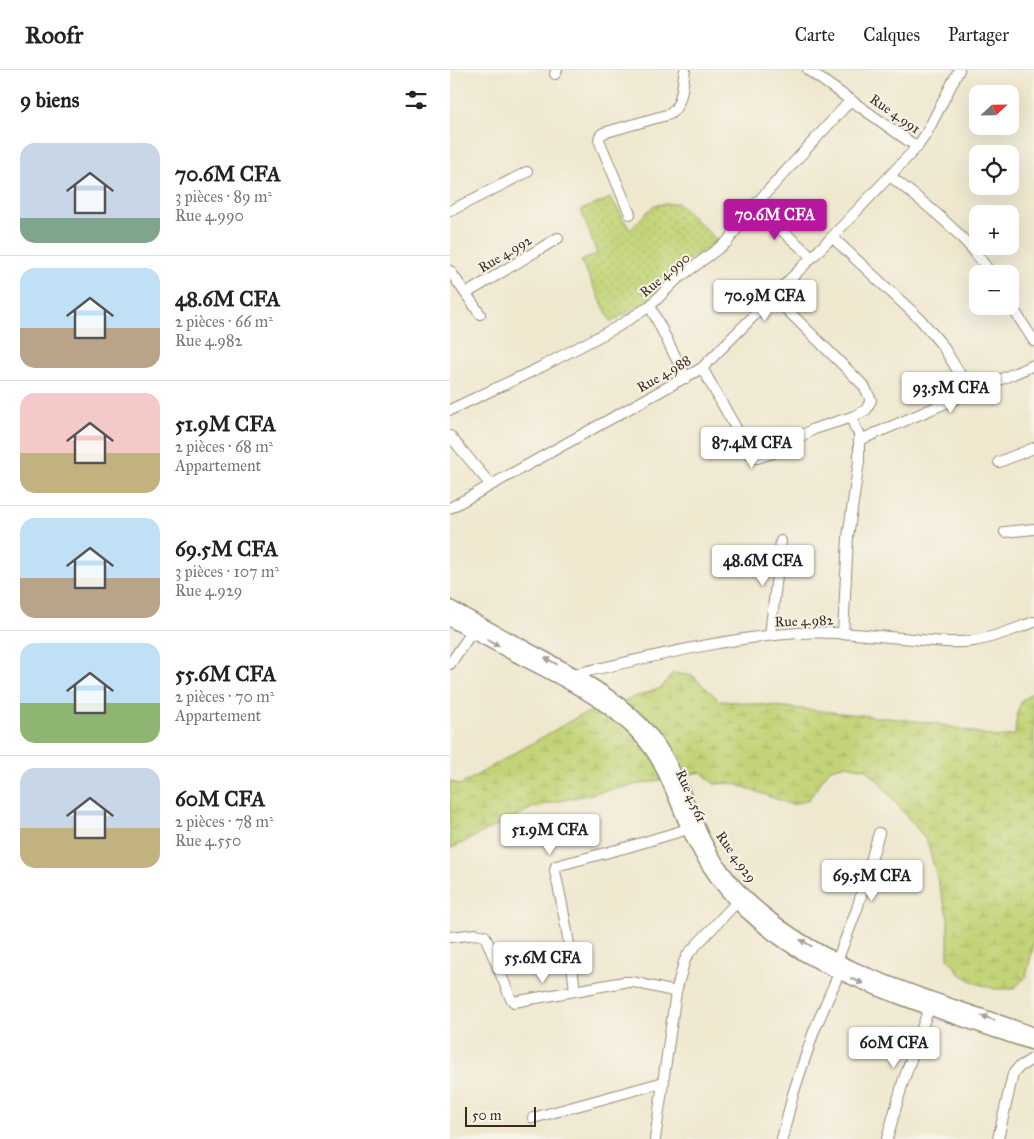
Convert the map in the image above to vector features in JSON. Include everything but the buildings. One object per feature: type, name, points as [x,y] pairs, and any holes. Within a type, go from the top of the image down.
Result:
[{"type":"main road","name":"Rue 4.929","points":[[450,607],[574,674],[613,700],[637,720],[651,734],[664,752],[706,844],[720,866],[739,890],[787,932],[838,967],[1034,1034]]},
{"type":"main road","name":"Rue 4.561","points":[[450,620],[566,681],[604,706],[643,739],[656,757],[706,863],[737,902],[756,920],[805,956],[838,967],[929,1008],[1034,1044]]},
{"type":"street","points":[[630,214],[599,140],[600,136],[603,133],[670,114],[676,110],[680,100],[685,70]]},
{"type":"street","name":"Rue 4.991","points":[[808,70],[917,147]]},
{"type":"street","name":"Rue 4.988","points":[[450,508],[490,484],[702,368],[832,237],[917,147],[926,134],[958,70]]},
{"type":"street","name":"Rue 4.990","points":[[450,410],[541,367],[600,336],[650,306],[676,280],[727,242],[754,206],[851,100]]},
{"type":"street","points":[[450,211],[526,172]]},
{"type":"street","points":[[890,176],[947,222],[983,265]]},
{"type":"street","points":[[754,206],[812,257]]},
{"type":"street","points":[[832,237],[920,320],[942,345],[971,392]]},
{"type":"street","name":"Rue 4.992","points":[[467,293],[558,238]]},
{"type":"street","points":[[450,271],[480,314]]},
{"type":"street","points":[[702,368],[750,453],[757,458],[788,448],[801,436],[814,429],[852,417],[866,410],[871,400],[867,391],[773,296]]},
{"type":"street","points":[[650,306],[686,378]]},
{"type":"street","points":[[1017,315],[1034,341]]},
{"type":"street","points":[[860,440],[1034,365]]},
{"type":"street","points":[[843,634],[848,537],[859,461],[860,440],[852,417]]},
{"type":"street","points":[[450,436],[490,484]]},
{"type":"street","points":[[998,462],[1034,448]]},
{"type":"street","points":[[1005,532],[1034,529]]},
{"type":"street","points":[[770,635],[781,541]]},
{"type":"street","name":"Rue 4.982","points":[[574,674],[694,648],[770,635],[801,633],[843,634],[936,642],[971,641],[997,635],[1034,622]]},
{"type":"street","points":[[450,664],[472,632]]},
{"type":"street","points":[[575,991],[565,919],[554,871],[556,866],[628,847],[688,828]]},
{"type":"street","points":[[782,1139],[793,1094],[858,909],[880,833]]},
{"type":"street","points":[[655,1139],[676,992],[684,962],[688,954],[737,902]]},
{"type":"street","points":[[450,937],[476,934],[485,936],[511,999],[514,1002],[624,982],[632,982],[676,992]]},
{"type":"street","points":[[887,1139],[903,1082],[929,1008]]},
{"type":"street","points":[[998,1139],[1013,1074],[1019,1067],[1034,1058]]},
{"type":"street","points":[[533,1118],[664,1082]]},
{"type":"green space","points":[[611,198],[630,230],[654,205],[678,203],[718,241],[677,267],[653,298],[611,322],[581,261],[597,254],[581,210]]},
{"type":"green space","points":[[673,673],[693,676],[720,701],[934,723],[996,737],[1015,735],[1020,704],[1028,695],[1034,693],[1034,942],[1026,977],[1013,989],[995,989],[976,983],[960,974],[948,958],[948,918],[927,841],[879,782],[866,769],[847,765],[830,769],[809,799],[792,805],[733,783],[714,784],[701,772],[534,807],[450,849],[450,781],[460,785],[579,716],[661,688]]}]
